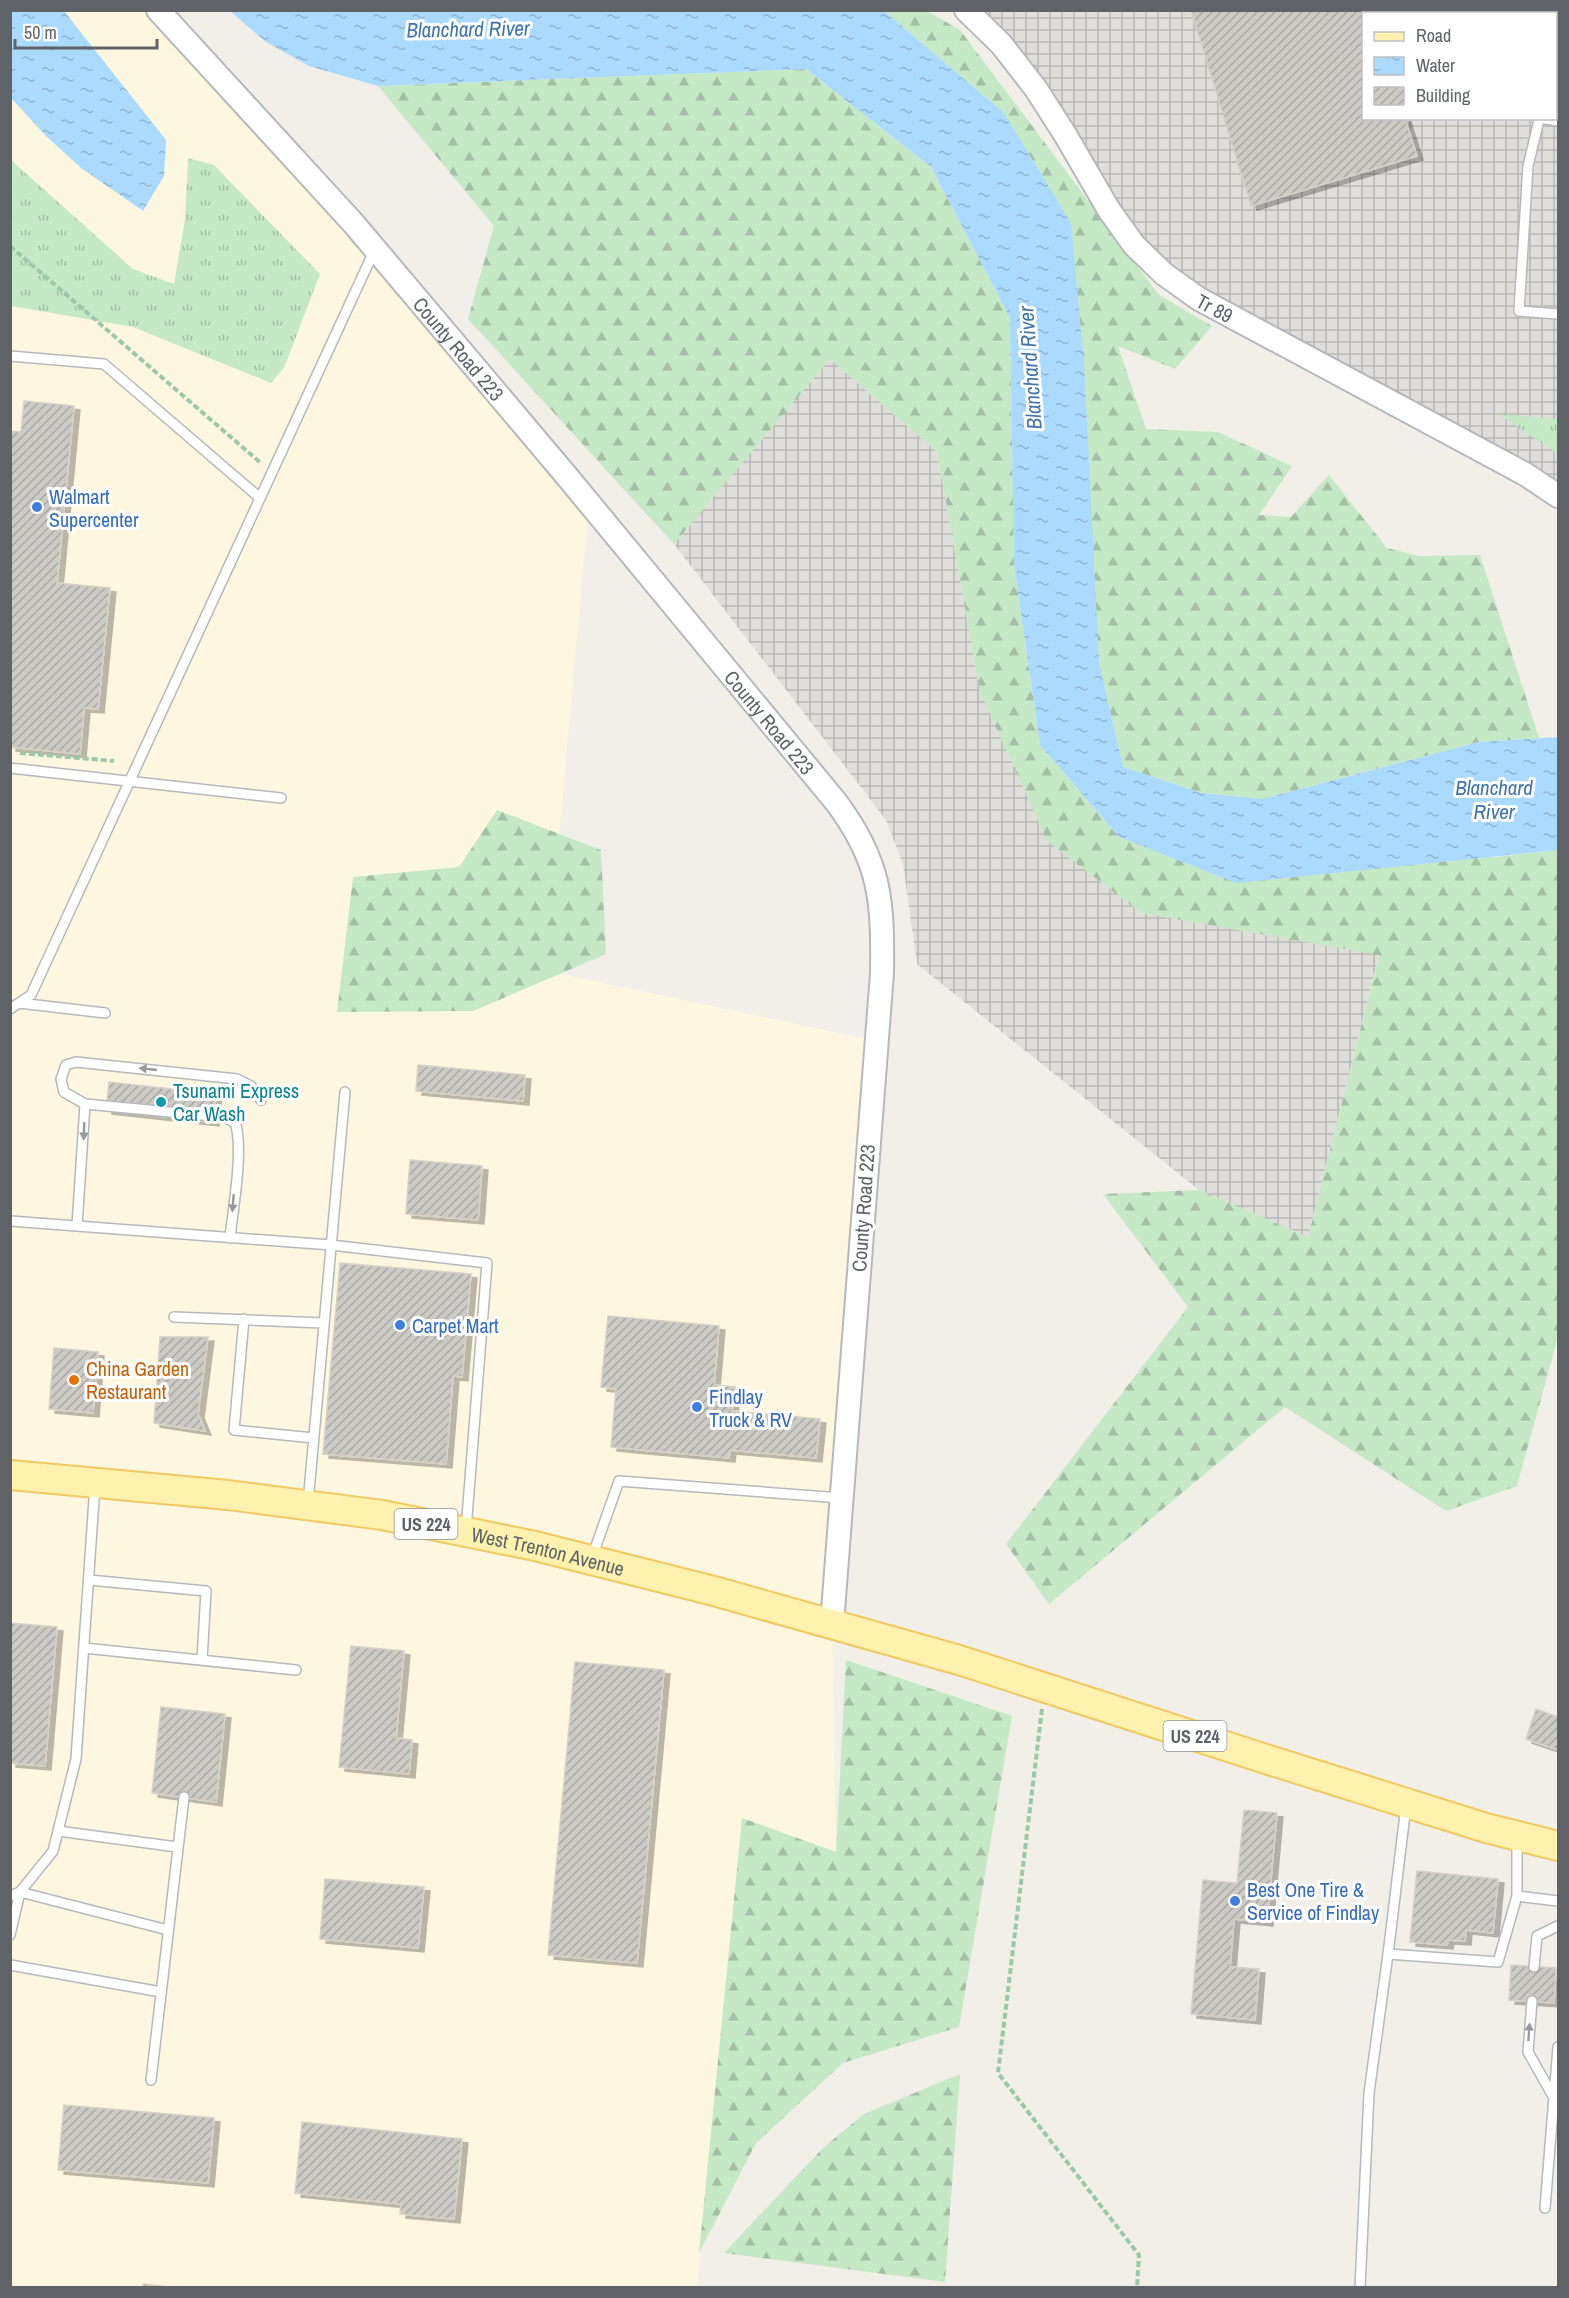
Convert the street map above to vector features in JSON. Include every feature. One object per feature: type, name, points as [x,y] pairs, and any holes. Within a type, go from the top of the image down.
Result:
[{"type":"main road","name":"West Trenton Avenue","points":[[10,1475],[228,1495],[382,1515],[591,1560],[832,1624]]},
{"type":"main road","name":"US 224","points":[[832,1624],[959,1660],[1407,1803],[1558,1846]]},
{"type":"street","name":"County Road 223","points":[[158,10],[288,150],[375,249],[565,474],[836,802],[853,825],[866,849],[875,875],[880,903],[882,973],[832,1624]]},
{"type":"street","name":"Tr 89","points":[[966,10],[1001,44],[1036,89],[1109,210],[1134,245],[1164,274],[1199,299],[1524,474],[1558,496]]},
{"type":"lane","points":[[1539,120],[1528,166],[1519,311],[1558,315]]},
{"type":"lane","points":[[15,1006],[31,995],[375,249]]},
{"type":"lane","points":[[10,356],[104,364],[260,498]]},
{"type":"lane","points":[[10,768],[281,798]]},
{"type":"lane","points":[[15,1006],[105,1013]]},
{"type":"lane","points":[[230,1238],[239,1134],[235,1122],[223,1117],[85,1104],[64,1092],[61,1079],[66,1065],[76,1062],[237,1078],[251,1086],[261,1100]]},
{"type":"lane","points":[[308,1505],[345,1092]]},
{"type":"lane","points":[[78,1226],[85,1104]]},
{"type":"lane","points":[[10,1221],[331,1245],[487,1263],[465,1532]]},
{"type":"lane","points":[[174,1317],[323,1323]]},
{"type":"lane","points":[[244,1319],[234,1430],[314,1438]]},
{"type":"lane","points":[[591,1560],[619,1481],[841,1498]]},
{"type":"lane","points":[[10,1935],[15,1894],[53,1851],[76,1759],[95,1482]]},
{"type":"lane","points":[[89,1580],[206,1591],[202,1660]]},
{"type":"lane","points":[[84,1648],[296,1670]]},
{"type":"lane","points":[[151,2079],[184,1797]]},
{"type":"lane","points":[[1360,2288],[1369,2093],[1407,1803]]},
{"type":"lane","points":[[58,1831],[177,1847]]},
{"type":"lane","points":[[1388,1954],[1498,1962],[1517,1896],[1517,1835]]},
{"type":"lane","points":[[15,1894],[168,1930]]},
{"type":"lane","points":[[1517,1896],[1558,1901]]},
{"type":"lane","points":[[1534,1967],[1537,1936],[1558,1926]]},
{"type":"lane","points":[[10,1965],[161,1992]]},
{"type":"lane","points":[[1532,2001],[1528,2052],[1554,2098]]},
{"type":"lane","points":[[1545,2208],[1558,2046]]},
{"type":"path","points":[[10,246],[272,473]]},
{"type":"path","points":[[10,752],[114,761]]},
{"type":"path","points":[[1044,1687],[998,2073],[1139,2254],[1137,2288]]},
{"type":"shaded area","points":[[11,11],[169,11],[589,503],[547,971],[876,1041],[832,1624],[836,1852],[742,1818],[697,2287],[11,2288]]},
{"type":"shaded area","points":[[966,11],[1558,11],[1558,503],[1199,299],[1143,253]]},
{"type":"shaded area","points":[[829,358],[937,452],[980,692],[1141,913],[1379,954],[1308,1237],[1199,1190],[917,964],[903,864],[886,820],[674,544]]},
{"type":"green space","points":[[884,11],[927,11],[960,30],[1159,295],[1212,326],[1175,369],[1118,346],[1146,429],[1218,432],[1292,466],[1259,515],[1291,517],[1329,475],[1387,548],[1419,556],[1480,555],[1539,738],[1479,742],[1262,799],[1201,793],[1123,767],[1099,662],[1004,113]]},
{"type":"green space","points":[[806,69],[931,167],[1010,318],[1014,564],[1040,745],[1119,837],[1495,857],[1558,850],[1558,1337],[1517,1486],[1446,1511],[1285,1407],[1049,1604],[1006,1544],[1188,1307],[1103,1194],[1199,1190],[1308,1237],[1379,955],[1141,913],[1047,841],[980,692],[937,452],[830,359],[674,544],[468,319],[494,226],[378,86]]},
{"type":"green space","points":[[188,158],[214,165],[320,274],[284,368],[271,383],[133,327],[11,306],[11,160],[133,269],[174,284],[185,219]]},
{"type":"green space","points":[[1498,414],[1558,419],[1558,454]]},
{"type":"green space","points":[[497,810],[601,850],[606,954],[473,1011],[337,1012],[353,877],[459,867]]},
{"type":"green space","points":[[846,1660],[1012,1716],[959,2027],[843,2063],[756,2143],[699,2253],[742,1818],[836,1852]]},
{"type":"green space","points":[[960,2074],[945,2282],[724,2253],[825,2146],[864,2114]]},
{"type":"water","points":[[11,10],[64,11],[166,140],[164,176],[143,211],[81,168],[46,136],[11,98]]},
{"type":"water","name":"Blanchard River","points":[[230,11],[884,11],[1004,113],[1071,223],[1084,363],[1099,662],[1123,767],[1201,793],[1262,799],[1479,742],[1558,737],[1558,850],[1236,883],[1119,837],[1040,745],[1014,564],[1010,318],[931,167],[806,69],[378,86],[309,66],[266,42]]},
{"type":"building","points":[[1191,10],[1372,10],[1372,12],[1362,12],[1362,120],[1406,120],[1417,156],[1251,206]]},
{"type":"building","name":"Walmart Supercenter","points":[[24,401],[74,406],[57,583],[110,588],[98,709],[84,708],[80,754],[10,747],[10,431],[21,432]]},
{"type":"building","points":[[418,1065],[525,1075],[523,1101],[416,1091]]},
{"type":"building","name":"Tsunami Express Car Wash","points":[[109,1082],[216,1094],[213,1122],[106,1110]]},
{"type":"building","points":[[410,1160],[482,1166],[478,1220],[406,1214]]},
{"type":"building","name":"Carpet Mart","points":[[340,1263],[471,1274],[462,1377],[453,1376],[446,1464],[323,1454]]},
{"type":"building","points":[[608,1316],[719,1326],[714,1385],[735,1387],[732,1411],[820,1419],[816,1458],[730,1450],[729,1458],[611,1447],[616,1389],[601,1387]]},
{"type":"building","points":[[160,1337],[208,1337],[198,1414],[205,1431],[154,1423]]},
{"type":"building","name":"China Garden Restaurant","points":[[54,1348],[98,1352],[93,1413],[49,1409]]},
{"type":"building","points":[[10,1623],[57,1627],[45,1766],[10,1763]]},
{"type":"building","points":[[351,1646],[404,1651],[396,1738],[412,1740],[409,1774],[339,1767]]},
{"type":"building","points":[[575,1662],[664,1670],[637,1963],[548,1955]]},
{"type":"building","points":[[161,1707],[225,1714],[216,1802],[152,1793]]},
{"type":"building","points":[[1536,1709],[1558,1717],[1558,1750],[1526,1739]]},
{"type":"building","name":"Best One Tire & Service of Findlay","points":[[1244,1810],[1277,1813],[1267,1922],[1234,1919],[1230,1967],[1259,1969],[1255,2020],[1191,2014],[1203,1880],[1237,1883]]},
{"type":"building","points":[[1417,1871],[1498,1879],[1493,1933],[1466,1930],[1465,1941],[1448,1940],[1447,1945],[1410,1942]]},
{"type":"building","points":[[325,1879],[424,1887],[418,1948],[320,1939]]},
{"type":"building","points":[[1511,1965],[1556,1968],[1554,2003],[1509,2000]]},
{"type":"building","points":[[64,2105],[214,2118],[208,2183],[58,2170]]},
{"type":"building","points":[[302,2122],[462,2139],[454,2219],[400,2214],[401,2204],[295,2193]]},
{"type":"building","points":[[143,2284],[178,2288],[143,2288]]},
{"type":"place","name":"Walmart Supercenter","points":[[37,507]]},
{"type":"place","name":"Tsunami Express Car Wash","points":[[161,1102]]},
{"type":"place","name":"Carpet Mart","points":[[400,1325]]},
{"type":"place","name":"China Garden Restaurant","points":[[74,1380]]},
{"type":"place","name":"Findlay Truck & RV","points":[[697,1407]]},
{"type":"place","name":"Best One Tire & Service of Findlay","points":[[1235,1901]]}]
